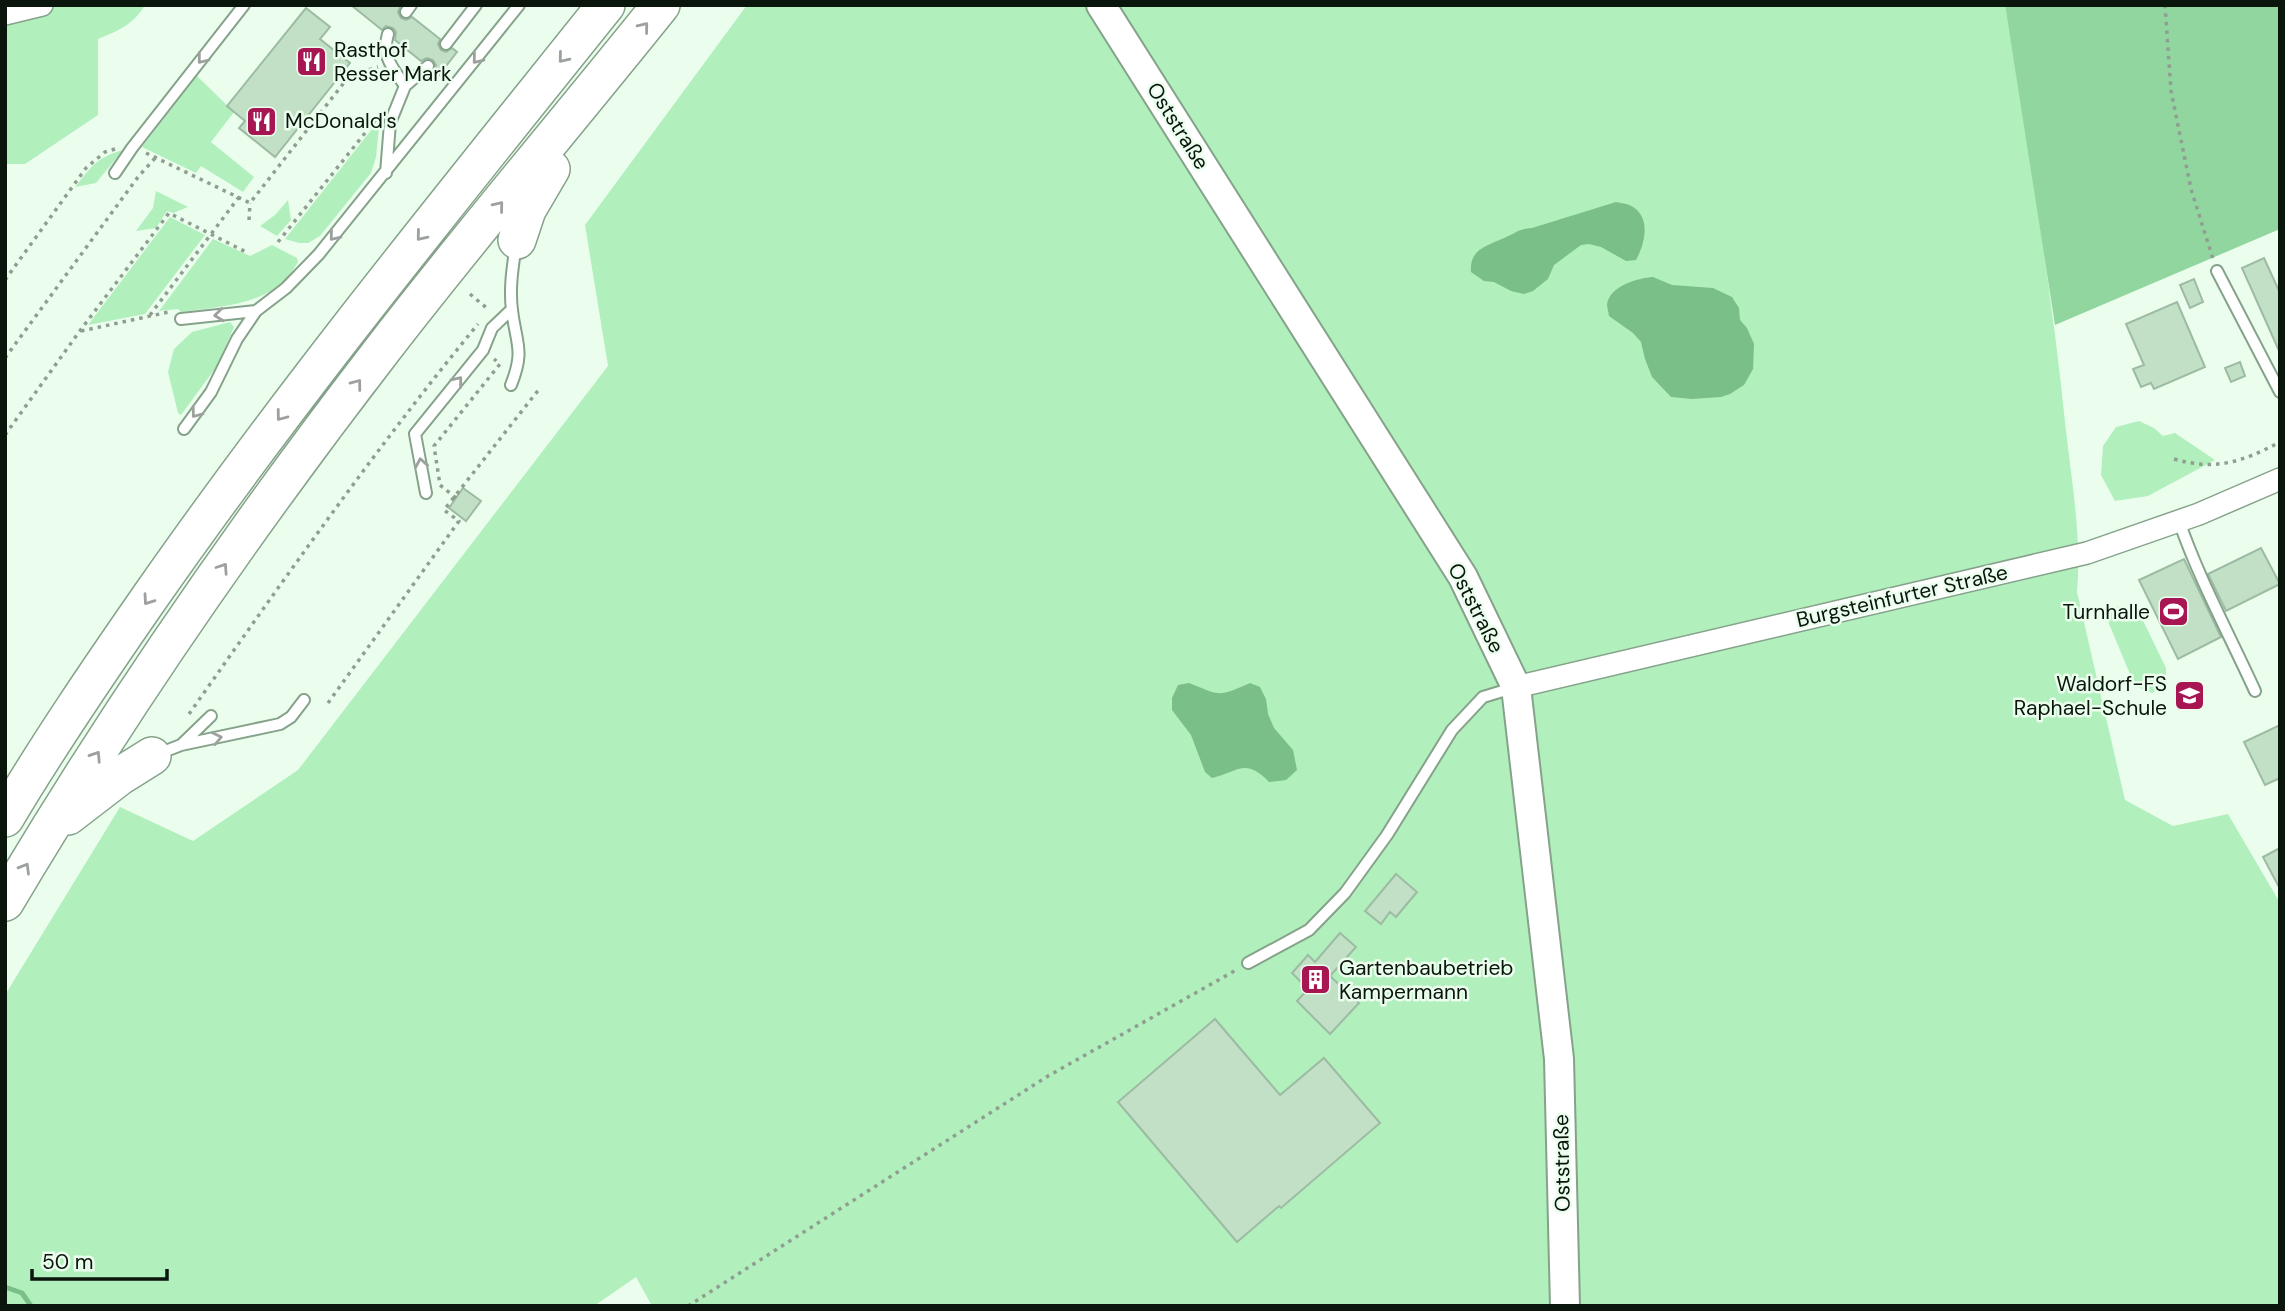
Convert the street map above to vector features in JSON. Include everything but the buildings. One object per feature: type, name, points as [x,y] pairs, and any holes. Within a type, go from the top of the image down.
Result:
[{"type":"highway","points":[[5,818],[97,674],[223,492],[352,323],[606,5]]},
{"type":"highway","points":[[5,902],[45,834],[134,697],[257,518],[384,347],[661,5]]},
{"type":"highway","points":[[517,240],[527,210],[596,86]]},
{"type":"highway","points":[[45,834],[120,776],[167,751]]},
{"type":"street","points":[[5,13],[42,5]]},
{"type":"street","name":"Oststraße","points":[[1101,5],[1463,577],[1516,687],[1559,1059],[1565,1306]]},
{"type":"street","name":"Burgsteinfurter Straße","points":[[1516,687],[2087,552],[2179,521],[2280,479]]},
{"type":"lane","points":[[115,173],[244,5]]},
{"type":"lane","points":[[446,44],[476,5]]},
{"type":"lane","points":[[184,429],[211,392],[237,339],[256,312],[286,288],[319,254],[519,5]]},
{"type":"lane","points":[[388,34],[384,48],[390,64],[405,86]]},
{"type":"lane","points":[[386,173],[390,123],[405,86],[428,66]]},
{"type":"lane","points":[[511,385],[519,366],[519,345],[512,309],[512,267],[517,240]]},
{"type":"lane","points":[[2217,271],[2280,392]]},
{"type":"lane","points":[[426,493],[415,434],[483,350],[492,328],[512,309]]},
{"type":"lane","points":[[181,319],[256,312]]},
{"type":"lane","points":[[2179,521],[2193,562],[2255,691]]},
{"type":"lane","points":[[1248,963],[1309,930],[1345,893],[1387,835],[1452,730],[1483,697],[1516,687]]},
{"type":"lane","points":[[167,751],[280,724],[291,717],[304,700]]},
{"type":"lane","points":[[167,751],[211,716]]},
{"type":"path","points":[[2165,5],[2171,91],[2191,189],[2217,271]]},
{"type":"path","points":[[249,220],[250,203],[350,75],[390,64]]},
{"type":"path","points":[[278,242],[378,118],[395,111]]},
{"type":"path","points":[[5,280],[86,168],[105,152],[132,148],[156,156],[250,203]]},
{"type":"path","points":[[5,358],[156,156]]},
{"type":"path","points":[[150,315],[239,197]]},
{"type":"path","points":[[5,435],[169,213],[248,253]]},
{"type":"path","points":[[189,714],[320,528],[490,310],[470,294]]},
{"type":"path","points":[[79,332],[90,327],[172,311],[181,319]]},
{"type":"path","points":[[455,497],[440,485],[434,446],[500,364],[467,337]]},
{"type":"path","points":[[328,703],[459,521],[444,510],[540,388]]},
{"type":"path","points":[[2174,460],[2191,464],[2222,465],[2248,458],[2280,442]]},
{"type":"path","points":[[688,1306],[1048,1076],[1248,963]]},
{"type":"shaded area","points":[[5,5],[145,5],[125,26],[98,39],[98,115],[25,164],[5,164]]},
{"type":"shaded area","points":[[747,5],[2005,5],[2053,318],[2077,528],[2077,592],[2125,800],[2173,826],[2228,814],[2280,903],[2280,1306],[652,1306],[636,1277],[594,1306],[5,1306],[5,995],[120,807],[193,841],[298,770],[608,366],[585,225]]},
{"type":"shaded area","points":[[2005,5],[2280,5],[2280,229],[2055,325]]},
{"type":"shaded area","points":[[197,76],[234,112],[211,142],[254,177],[243,192],[201,166],[196,173],[142,147]]},
{"type":"shaded area","points":[[376,124],[379,127],[376,157],[371,173],[320,236],[308,243],[285,239]]},
{"type":"shaded area","points":[[123,150],[96,183],[75,187],[95,164],[106,156]]},
{"type":"shaded area","points":[[156,191],[188,207],[173,213],[167,211],[156,228],[136,231],[153,208]]},
{"type":"shaded area","points":[[288,200],[291,220],[277,236],[260,226],[275,215]]},
{"type":"shaded area","points":[[1616,202],[1631,206],[1642,218],[1644,239],[1636,260],[1626,261],[1601,247],[1581,245],[1554,265],[1548,279],[1533,291],[1524,294],[1494,282],[1484,281],[1471,272],[1473,258],[1486,246],[1520,230]]},
{"type":"shaded area","points":[[170,217],[205,235],[145,314],[88,325]]},
{"type":"shaded area","points":[[213,239],[250,256],[272,245],[297,258],[298,262],[287,278],[274,289],[250,300],[181,312],[178,309],[159,311]]},
{"type":"shaded area","points":[[1653,277],[1672,285],[1713,288],[1732,297],[1739,308],[1740,320],[1754,344],[1753,369],[1744,385],[1721,397],[1692,399],[1671,397],[1652,377],[1641,342],[1609,316],[1607,305],[1609,298],[1618,288],[1632,281]]},
{"type":"shaded area","points":[[230,322],[234,327],[217,366],[181,415],[178,413],[168,372],[174,349],[192,332]]},
{"type":"shaded area","points":[[2139,421],[2163,436],[2175,433],[2215,460],[2148,496],[2115,501],[2101,475],[2103,446],[2116,427]]},
{"type":"shaded area","points":[[2136,606],[2166,668],[2166,685],[2152,693],[2135,686],[2107,619],[2114,607]]},
{"type":"shaded area","points":[[1189,683],[1220,693],[1250,683],[1260,687],[1274,728],[1293,750],[1297,770],[1286,780],[1269,782],[1261,774],[1247,768],[1212,778],[1205,772],[1191,735],[1172,710],[1172,698],[1178,685]]},
{"type":"waterway","points":[[5,1287],[22,1293],[31,1306]]},
{"type":"place","name":"Rasthof Resser Mark","points":[[311,62]]},
{"type":"place","name":"McDonald's","points":[[262,121]]},
{"type":"place","name":"Turnhalle","points":[[2173,612]]},
{"type":"place","name":"Waldorf-FS Raphael-Schule","points":[[2190,696]]},
{"type":"place","name":"Gartenbaubetrieb Kampermann","points":[[1316,980]]}]
